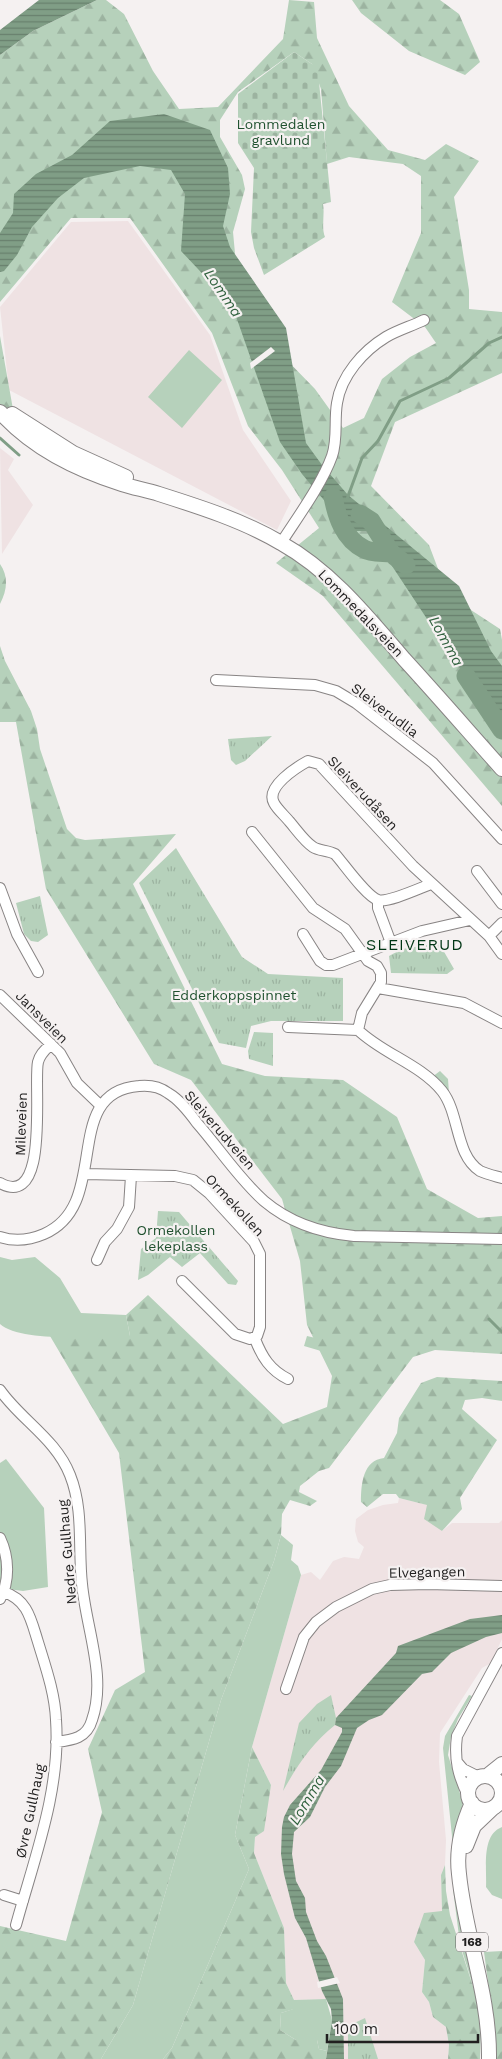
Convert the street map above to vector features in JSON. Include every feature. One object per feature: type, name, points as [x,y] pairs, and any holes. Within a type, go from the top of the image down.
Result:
[{"type":"main road","name":"Lommedalsveien","points":[[0,406],[50,440],[158,493],[231,519],[281,542],[321,570],[349,596],[502,769]]},
{"type":"main road","name":"Lommedalsveien","points":[[0,412],[29,439],[59,458],[123,484],[158,493]]},
{"type":"main road","name":"168","points":[[489,2059],[489,2035],[484,1996],[459,1874],[460,1843],[470,1800],[469,1789],[472,1782],[502,1764]]},
{"type":"main road","name":"168","points":[[462,1889],[468,1838],[476,1823],[502,1797],[501,1782],[483,1777]]},
{"type":"main road","points":[[470,1800],[481,1809],[493,1808]]},
{"type":"street","points":[[281,542],[327,467],[335,444],[337,400],[346,376],[362,356],[386,337],[424,320]]},
{"type":"street","name":"Sleiverudlia","points":[[216,680],[300,683],[336,691],[356,703],[437,767],[502,838]]},
{"type":"street","name":"Sleiverudåsen","points":[[378,900],[370,894],[335,854],[328,850],[313,847],[274,802],[272,796],[279,783],[308,761],[319,764],[431,884],[489,936],[502,954]]},
{"type":"street","points":[[252,832],[313,908],[345,929],[363,954],[381,973],[378,988],[370,996],[362,1013],[358,1030]]},
{"type":"street","points":[[477,872],[502,904]]},
{"type":"street","points":[[391,943],[378,908],[378,900],[386,900],[431,884]]},
{"type":"street","points":[[0,888],[17,934],[38,972]]},
{"type":"street","points":[[303,934],[320,961],[326,965],[363,954],[422,931],[470,920]]},
{"type":"street","points":[[489,936],[502,923]]},
{"type":"street","points":[[378,988],[464,1003],[502,1023]]},
{"type":"street","name":"Jansveien","points":[[0,995],[60,1053],[77,1083],[101,1106]]},
{"type":"street","points":[[288,1027],[358,1030],[422,1072],[439,1088],[449,1103],[469,1160],[481,1172],[502,1178]]},
{"type":"street","name":"Mileveien","points":[[0,1183],[14,1187],[21,1184],[28,1177],[33,1167],[38,1112],[38,1063],[41,1054],[51,1044]]},
{"type":"street","name":"Sleiverudveien","points":[[101,1106],[109,1098],[137,1086],[160,1088],[169,1093],[191,1114],[264,1200],[293,1220],[332,1234],[502,1239]]},
{"type":"street","points":[[0,1237],[18,1240],[36,1237],[61,1223],[76,1204],[85,1174],[90,1133],[101,1106]]},
{"type":"street","name":"Ormekollen","points":[[85,1174],[175,1176],[202,1185],[254,1242],[260,1254],[260,1327],[255,1338]]},
{"type":"street","points":[[97,1260],[105,1242],[125,1217],[129,1207],[131,1176]]},
{"type":"street","points":[[182,1281],[235,1334],[243,1338],[255,1338],[267,1364],[288,1379]]},
{"type":"street","name":"Nedre Gullhaug","points":[[0,1390],[41,1432],[64,1460],[78,1506],[82,1587],[97,1680],[95,1707],[92,1722],[85,1733],[76,1740],[56,1742]]},
{"type":"street","points":[[0,1538],[4,1548],[7,1569],[2,1596]]},
{"type":"street","name":"Elvegangen","points":[[286,1689],[304,1636],[316,1622],[336,1607],[372,1589],[390,1585],[428,1584],[502,1586]]},
{"type":"street","name":"Øvre Gullhaug","points":[[2,1596],[19,1599],[29,1614],[52,1688],[56,1721],[51,1794],[16,1925]]},
{"type":"street","points":[[470,1800],[460,1780],[455,1750],[463,1722],[502,1653]]},
{"type":"street","points":[[457,1762],[463,1769],[483,1777]]},
{"type":"street","points":[[4,1896],[23,1901]]},
{"type":"shaded area","points":[[128,221],[210,335],[243,430],[291,501],[277,530],[9,390],[0,307],[71,222]]},
{"type":"shaded area","points":[[0,448],[14,459],[8,470],[33,505],[2,554]]},
{"type":"shaded area","points":[[399,1498],[428,1505],[442,1531],[452,1523],[499,1523],[502,1520],[502,1639],[491,1663],[482,1668],[440,1733],[439,1762],[446,1840],[445,1865],[441,1875],[442,1912],[414,1942],[425,1960],[422,1992],[429,2002],[433,2017],[446,2027],[449,2045],[448,2059],[344,2059],[343,1999],[294,2000],[286,1983],[284,1928],[254,1853],[255,1837],[271,1785],[252,1747],[301,1575],[311,1572],[320,1580],[333,1561],[344,1557],[359,1559],[364,1547],[358,1542],[355,1531],[356,1519],[368,1510],[398,1503]]},
{"type":"green space","points":[[97,0],[106,0],[124,14],[153,71],[179,109],[218,107],[283,39],[289,0],[314,2],[317,38],[349,106],[388,150],[425,160],[446,144],[479,161],[454,197],[469,290],[469,309],[502,312],[502,373],[395,422],[371,486],[429,545],[448,595],[500,629],[502,640],[502,806],[323,596],[276,563],[319,528],[282,470],[248,426],[212,333],[130,218],[71,218],[0,302],[0,55],[33,31]],"holes":[[[294,52],[312,64],[321,89],[327,164],[349,157],[403,164],[421,176],[421,233],[392,302],[425,327],[436,343],[410,357],[382,379],[364,418],[343,428],[315,389],[278,351],[236,264],[233,232],[245,189],[242,175],[220,137],[220,120],[238,92]]]},
{"type":"green space","points":[[352,0],[440,0],[459,14],[480,62],[465,75],[409,51],[361,13]]},
{"type":"green space","name":"Lommedalen gravlund","points":[[294,52],[315,66],[318,72],[331,202],[323,204],[323,229],[325,237],[264,275],[254,248],[251,232],[254,168],[238,143],[238,94]]},
{"type":"green space","points":[[0,336],[14,415],[0,404]]},
{"type":"green space","points":[[189,350],[222,380],[182,428],[148,397]]},
{"type":"green space","points":[[0,564],[5,574],[6,584],[0,604]]},
{"type":"green space","points":[[0,646],[5,661],[31,711],[37,729],[40,749],[67,829],[76,838],[85,840],[176,834],[133,884],[222,1064],[265,1076],[343,1080],[397,1117],[427,1189],[478,1218],[502,1216],[502,1354],[435,1350],[413,1357],[329,1468],[319,1471],[300,1486],[299,1492],[317,1501],[310,1506],[290,1500],[282,1514],[281,1535],[274,1561],[221,1700],[133,2005],[101,2059],[0,2059],[0,1926],[66,1941],[102,1812],[88,1749],[115,1690],[145,1672],[119,1453],[50,1336],[130,1336],[126,1315],[148,1295],[283,1424],[327,1407],[332,1376],[307,1325],[300,1261],[282,1199],[191,1080],[154,1064],[46,889],[16,722],[0,722]]},
{"type":"green space","points":[[272,736],[245,761],[236,765],[231,760],[228,739]]},
{"type":"green space","name":"Edderkoppspinnet","points":[[176,848],[242,957],[268,974],[343,978],[343,1021],[271,1021],[251,1026],[246,1048],[219,1043],[139,883]]},
{"type":"green space","points":[[40,896],[48,935],[38,942],[31,941],[24,934],[16,903]]},
{"type":"green space","points":[[439,943],[454,969],[447,974],[391,973],[389,956],[402,949]]},
{"type":"green space","points":[[254,1032],[273,1033],[273,1066],[249,1059],[248,1051]]},
{"type":"green space","points":[[440,1071],[448,1079],[449,1093],[432,1077]]},
{"type":"green space","name":"Ormekollen lekeplass","points":[[158,1211],[179,1212],[238,1281],[236,1285],[228,1284],[200,1253],[182,1267],[170,1257],[148,1275],[138,1280],[141,1249],[156,1238]]},
{"type":"green space","points":[[0,1257],[12,1260],[35,1257],[60,1278],[81,1313],[126,1315],[130,1336],[42,1336],[10,1330],[0,1324]]},
{"type":"green space","points":[[307,1336],[324,1340],[321,1351],[304,1346]]},
{"type":"green space","points":[[437,1377],[502,1381],[502,1401],[482,1398],[465,1400],[462,1409],[497,1440],[460,1498],[462,1509],[442,1531],[424,1519],[427,1505],[399,1498],[396,1494],[383,1494],[367,1507],[361,1502],[363,1481],[367,1468],[377,1460],[384,1458],[397,1433],[399,1418],[421,1383]]},
{"type":"green space","points":[[6,1459],[44,1508],[48,1587],[23,1591],[0,1588],[0,1463]]},
{"type":"green space","points":[[281,1535],[293,1545],[291,1560],[298,1566],[301,1575],[252,1747],[235,1835],[249,1869],[172,2048],[163,2059],[101,2059],[133,2005],[221,1700],[274,1561]]},
{"type":"green space","points":[[331,1695],[336,1718],[335,1725],[319,1739],[306,1755],[283,1791],[299,1723],[317,1704]]},
{"type":"green space","points":[[469,1695],[472,1696],[458,1719],[451,1737],[448,1755],[463,1803],[455,1854],[477,1999],[460,1944],[453,1889],[453,1846],[443,1748],[445,1736]]},
{"type":"green space","points":[[252,1747],[271,1785],[264,1831],[255,1837],[254,1853],[284,1928],[286,1983],[294,2000],[294,2009],[281,2013],[280,2030],[296,2040],[310,2036],[317,2040],[319,2049],[327,2051],[326,2059],[163,2059],[172,2048],[249,1869],[235,1835]]},
{"type":"green space","points":[[502,1827],[502,1899],[492,1895],[486,1887],[486,1853],[491,1837],[495,1831]]},
{"type":"green space","points":[[445,1865],[446,1891],[450,1915],[477,1999],[481,2026],[480,2059],[448,2059],[449,2045],[446,2027],[433,2017],[429,2002],[422,1992],[425,1960],[414,1942],[424,1913],[442,1911],[441,1875]]},
{"type":"green space","points":[[502,1951],[502,2059],[493,2059],[494,2027],[484,1952]]},
{"type":"green space","points":[[326,1999],[332,2020],[327,2051],[319,2049],[317,2040],[296,2040],[280,2030],[281,2013],[293,2009],[294,2000]]},
{"type":"green space","points":[[365,2018],[378,2059],[348,2059],[348,2026]]},
{"type":"water","points":[[39,0],[97,0],[33,31],[0,55],[0,30]]},
{"type":"water","points":[[164,114],[210,130],[228,168],[230,194],[223,226],[230,247],[286,328],[306,443],[348,495],[459,586],[491,651],[502,666],[502,720],[476,693],[392,566],[384,531],[350,531],[302,474],[280,442],[232,305],[181,251],[185,194],[171,170],[140,166],[84,178],[58,198],[32,227],[17,255],[4,271],[0,272],[0,233],[13,213],[14,194],[36,174],[72,155],[110,121]]},
{"type":"water","points":[[502,1615],[502,1633],[486,1637],[451,1653],[432,1672],[422,1674],[382,1715],[369,1720],[357,1728],[341,1766],[325,1787],[310,1817],[294,1832],[292,1854],[296,1881],[305,1898],[306,1912],[317,1941],[326,1956],[343,1999],[344,2059],[326,2059],[332,2020],[331,2009],[322,1991],[306,1938],[295,1918],[284,1874],[281,1854],[284,1817],[290,1805],[321,1770],[342,1732],[342,1728],[335,1725],[336,1718],[396,1653],[398,1646],[470,1619]]},
{"type":"pier","points":[[271,347],[275,351],[251,369],[250,363]]},
{"type":"pier","points":[[337,1977],[340,1983],[318,1988],[317,1982]]},
{"type":"waterway","points":[[347,499],[362,458],[378,441],[400,401],[449,378],[489,343],[502,337]]},
{"type":"waterway","points":[[0,438],[19,455]]},
{"type":"waterway","name":"Lomma","points":[[333,497],[342,527],[357,545],[374,552],[391,553]]},
{"type":"waterway","name":"Lomma","points":[[360,514],[371,521],[391,553],[406,565]]},
{"type":"waterway","name":"Lomma","points":[[466,676],[502,730]]},
{"type":"waterway","points":[[489,1319],[502,1332]]},
{"type":"district","name":"SLEIVERUD","points":[[415,944]]}]
